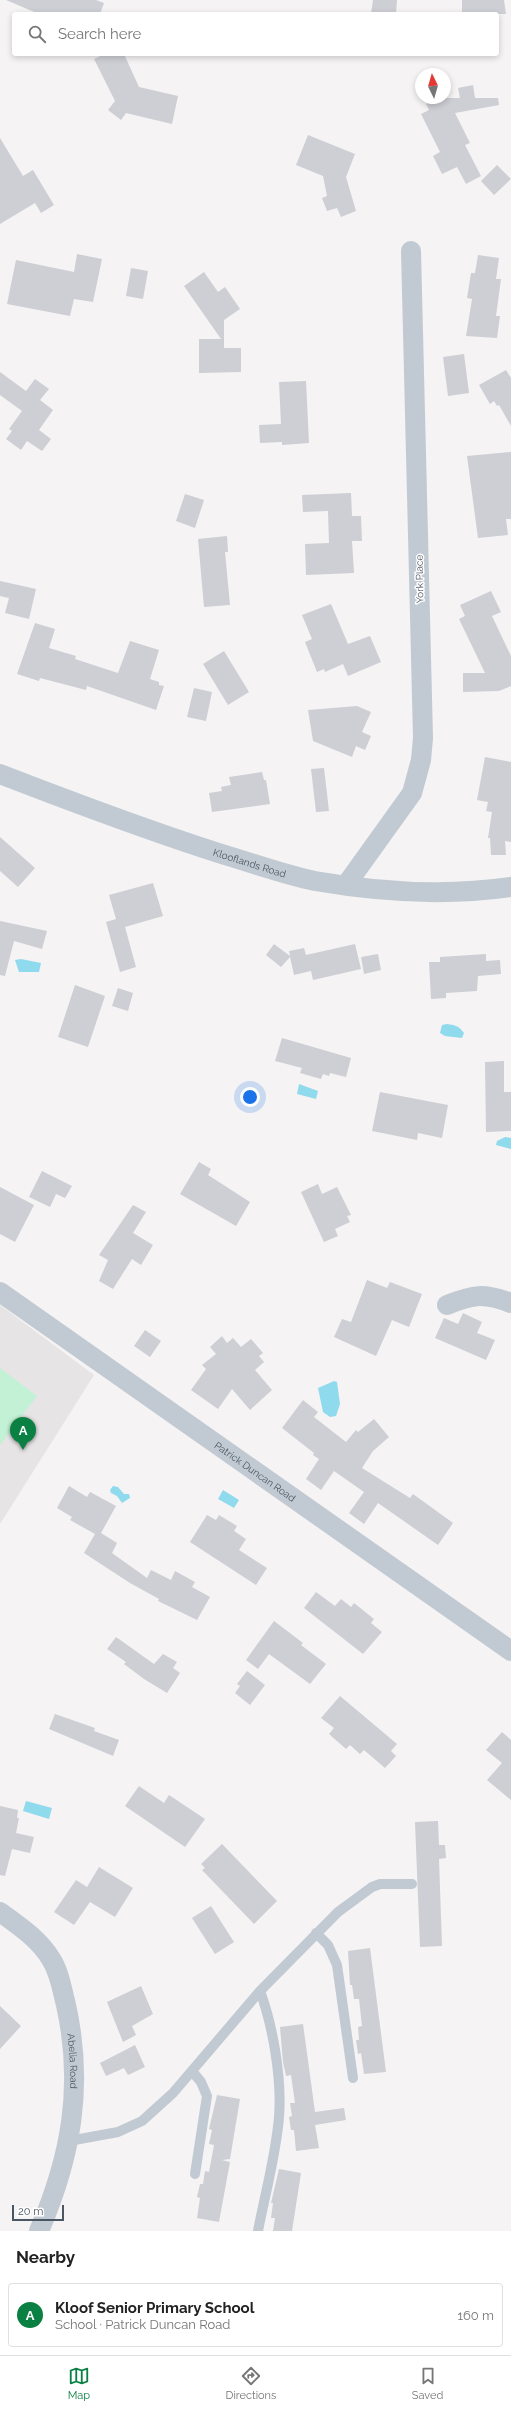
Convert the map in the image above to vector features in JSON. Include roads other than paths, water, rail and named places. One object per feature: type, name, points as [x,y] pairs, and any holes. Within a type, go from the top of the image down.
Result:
[{"type":"street","name":"York Place","points":[[346,885],[412,793],[421,760],[422,730],[411,251]]},
{"type":"street","name":"Klooflands Road","points":[[0,774],[212,850],[289,874],[346,885],[428,891],[481,891],[511,887]]},
{"type":"street","name":"Patrick Duncan Road","points":[[0,1292],[511,1651]]},
{"type":"street","points":[[447,1306],[468,1296],[480,1295],[491,1296],[511,1302]]},
{"type":"street","name":"Abelia Road","points":[[0,1912],[45,1950],[59,1976],[73,2048],[74,2100],[69,2141],[63,2168],[39,2231]]},
{"type":"lane","points":[[69,2141],[118,2132],[142,2121],[173,2093],[260,1991],[338,1912],[365,1890],[380,1884],[412,1884]]},
{"type":"lane","points":[[316,1933],[328,1945],[337,1965],[353,2078]]},
{"type":"lane","points":[[258,2231],[279,2116],[278,2074],[266,2006],[260,1991]]},
{"type":"lane","points":[[192,2071],[201,2082],[207,2096],[195,2174]]},
{"type":"water","points":[[21,959],[41,963],[39,972],[19,972],[15,960]]},
{"type":"water","points":[[447,1024],[459,1027],[464,1033],[462,1038],[445,1036],[440,1033],[442,1025]]},
{"type":"water","points":[[299,1084],[318,1091],[316,1099],[297,1094]]},
{"type":"water","points":[[505,1137],[511,1138],[511,1149],[496,1145],[497,1141]]},
{"type":"water","points":[[334,1381],[337,1382],[340,1404],[336,1416],[330,1417],[323,1412],[318,1388]]},
{"type":"water","points":[[113,1486],[118,1487],[124,1494],[129,1494],[130,1498],[122,1503],[117,1496],[111,1493],[110,1490]]},
{"type":"water","points":[[223,1490],[239,1500],[234,1508],[218,1499]]},
{"type":"water","points":[[26,1801],[52,1808],[49,1819],[23,1811]]},
{"type":"place","name":"Kloof Senior Primary School","points":[[23,1450]]}]
